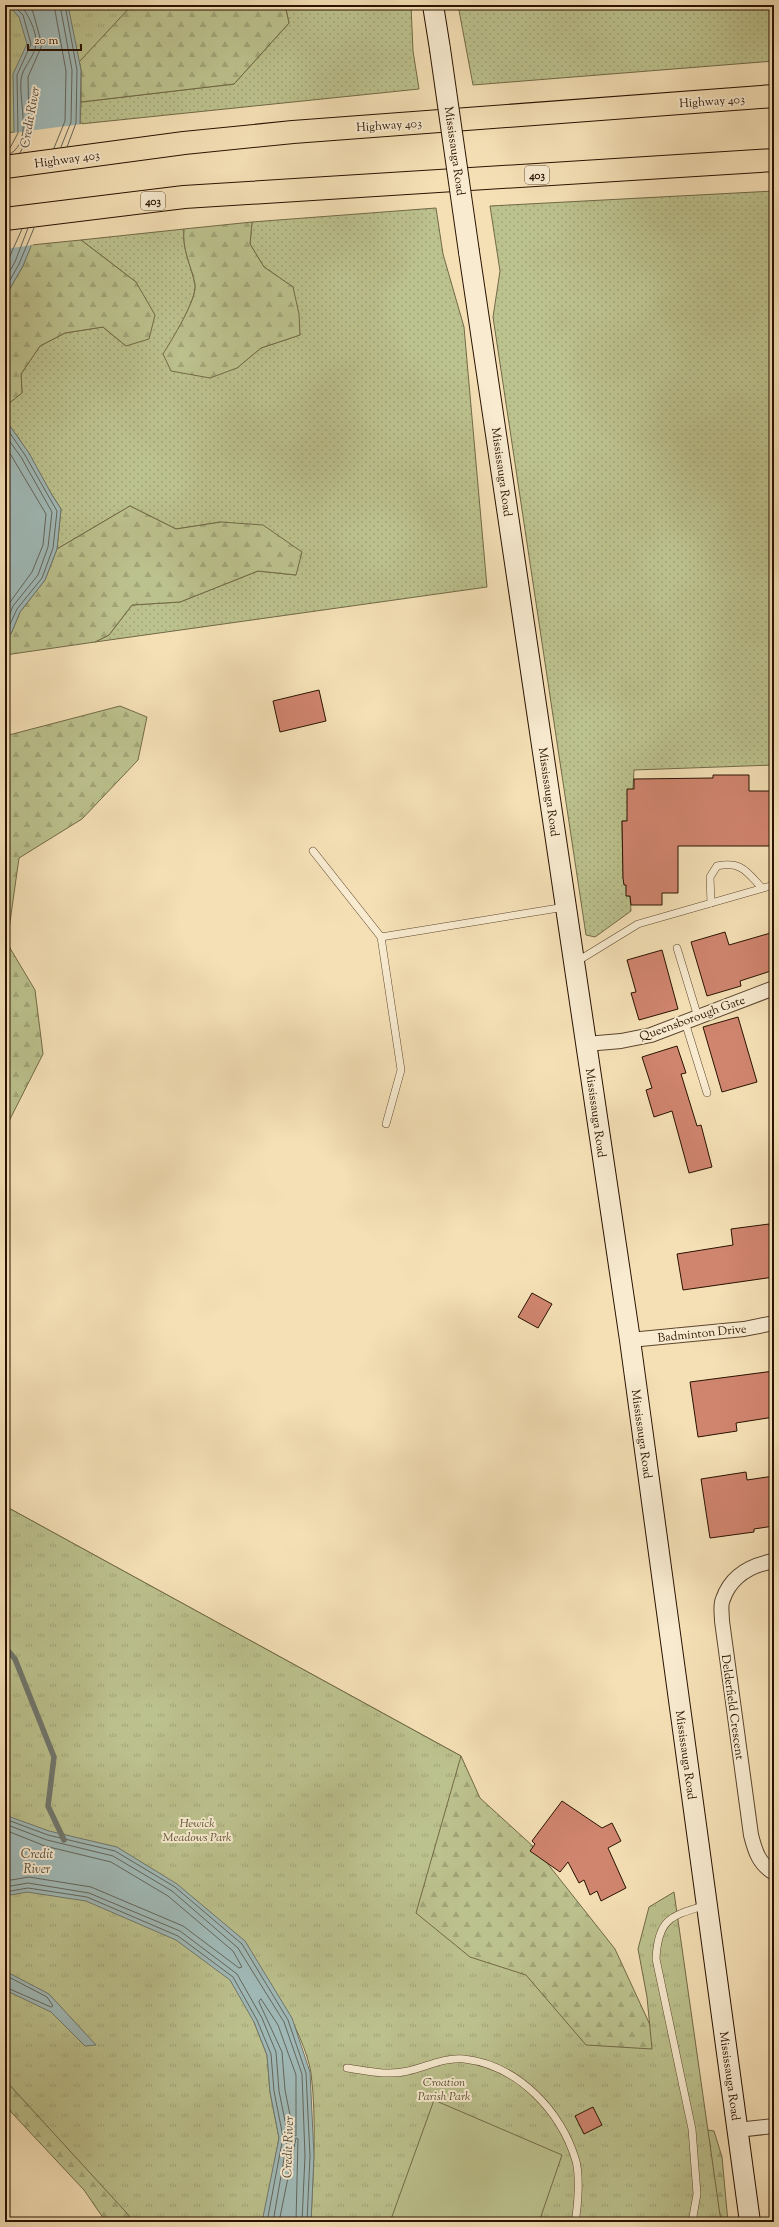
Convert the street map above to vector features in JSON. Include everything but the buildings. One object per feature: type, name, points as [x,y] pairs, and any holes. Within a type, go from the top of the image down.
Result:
[{"type":"highway","name":"Highway 403","points":[[5,167],[184,143],[293,132],[774,96]]},
{"type":"highway","name":"403","points":[[5,219],[184,197],[774,160]]},
{"type":"main road","name":"Mississauga Road","points":[[433,5],[630,1340],[750,2222]]},
{"type":"street","name":"Queensborough Gate","points":[[586,1044],[636,1039],[692,1020],[774,988]]},
{"type":"street","name":"Badminton Drive","points":[[630,1340],[744,1329],[774,1323]]},
{"type":"street","name":"Delderfield Crescent","points":[[774,1562],[740,1572],[730,1584],[722,1600],[722,1621],[751,1835],[756,1855],[767,1869],[774,1873]]},
{"type":"street","points":[[737,2130],[774,2126]]},
{"type":"lane","points":[[313,851],[381,937],[401,1070],[386,1124]]},
{"type":"lane","points":[[711,903],[710,877],[717,866],[731,863],[743,868],[762,888]]},
{"type":"lane","points":[[574,964],[638,924],[774,885]]},
{"type":"lane","points":[[381,937],[565,907]]},
{"type":"lane","points":[[678,948],[707,1093]]},
{"type":"lane","points":[[692,2222],[697,2194],[692,2129],[656,1959],[657,1940],[663,1925],[677,1914],[706,1905]]},
{"type":"lane","points":[[348,2068],[385,2074],[407,2072],[443,2061],[463,2059],[494,2065],[519,2079],[549,2109],[564,2129],[576,2163],[578,2206],[575,2222]]},
{"type":"green space","points":[[5,5],[132,5],[14,132],[5,133]]},
{"type":"green space","points":[[68,5],[285,5],[289,23],[234,84],[81,102],[81,70]]},
{"type":"green space","points":[[285,5],[411,5],[413,51],[419,89],[80,124],[81,102],[234,84],[289,23]]},
{"type":"green space","points":[[458,5],[774,5],[774,61],[473,85]]},
{"type":"green space","points":[[774,191],[774,765],[634,770],[631,821],[622,821],[623,877],[626,885],[627,896],[630,896],[631,911],[595,937],[586,935],[493,317],[500,271],[490,206]]},
{"type":"green space","points":[[436,208],[443,254],[464,327],[487,587],[95,642],[109,635],[132,605],[180,602],[258,571],[296,575],[221,522],[176,529],[130,506],[57,549],[61,509],[24,446],[7,423],[5,414],[9,404],[22,393],[21,374],[40,346],[65,333],[103,327],[126,346],[136,282],[81,240],[184,229],[184,244],[195,284],[195,291],[183,320],[164,354],[237,368],[261,348],[300,335],[293,287],[264,267],[250,244],[252,222]]},
{"type":"green space","points":[[252,222],[250,244],[264,267],[293,287],[299,314],[300,335],[261,348],[237,368],[210,378],[171,371],[163,354],[188,309],[195,290],[195,284],[184,244],[184,229]]},
{"type":"green space","points":[[81,240],[136,282],[155,315],[149,339],[126,346],[103,327],[65,333],[40,346],[21,374],[22,393],[8,404],[5,411],[5,297],[23,266],[31,245]]},
{"type":"green space","points":[[130,506],[176,529],[221,522],[263,525],[302,552],[296,575],[258,571],[180,602],[132,605],[109,635],[95,642],[5,655],[5,640],[11,634],[20,612],[45,580],[57,549]]},
{"type":"green space","points":[[120,706],[147,717],[138,760],[82,819],[19,858],[7,943],[35,990],[43,1054],[5,1129],[5,736]]},
{"type":"green space","points":[[5,1506],[461,1756],[480,1798],[536,1849],[615,1949],[663,2053],[686,2126],[418,1988]]},
{"type":"green space","name":"Hewick Meadows Park","points":[[5,1506],[461,1756],[416,1913],[470,1957],[526,1975],[586,2045],[652,2049],[647,1997],[638,1949],[649,1907],[674,1892],[721,2222],[311,2222],[314,2109],[311,2073],[300,2037],[282,2003],[254,2022],[267,2055],[270,2092],[279,2138],[264,2220],[262,2222],[135,2222],[5,2080]]},
{"type":"green space","points":[[5,2028],[176,2222],[106,2222],[84,2190],[12,2113],[5,2102]]},
{"type":"green space","points":[[434,2100],[562,2155],[539,2222],[390,2222]]},
{"type":"green space","points":[[702,2129],[714,2131],[722,2157],[728,2222],[699,2222]]},
{"type":"water","name":"Credit River","points":[[8,5],[68,5],[81,70],[80,124],[23,266],[5,297],[5,149],[14,132],[13,74],[27,44],[19,17]]},
{"type":"water","points":[[5,419],[29,453],[61,509],[57,549],[45,580],[20,612],[11,634],[5,640]]},
{"type":"water","name":"Credit River","points":[[5,1815],[49,1831],[117,1847],[177,1884],[245,1941],[292,2018],[310,2072],[314,2156],[311,2222],[262,2222],[279,2138],[270,2092],[267,2055],[254,2022],[230,1980],[176,1940],[86,1901],[27,1892],[5,1896]]},
{"type":"water","points":[[5,1971],[49,1994],[96,2045],[85,2046],[51,2012],[5,1990]]},
{"type":"pier","points":[[82,124],[33,245],[5,249],[5,145],[12,133]]},
{"type":"waterway","points":[[5,1647],[15,1659],[54,1757],[48,1806],[64,1840]]},
{"type":"park label","name":"Croation Parish Park","points":[[444,2089]]}]
